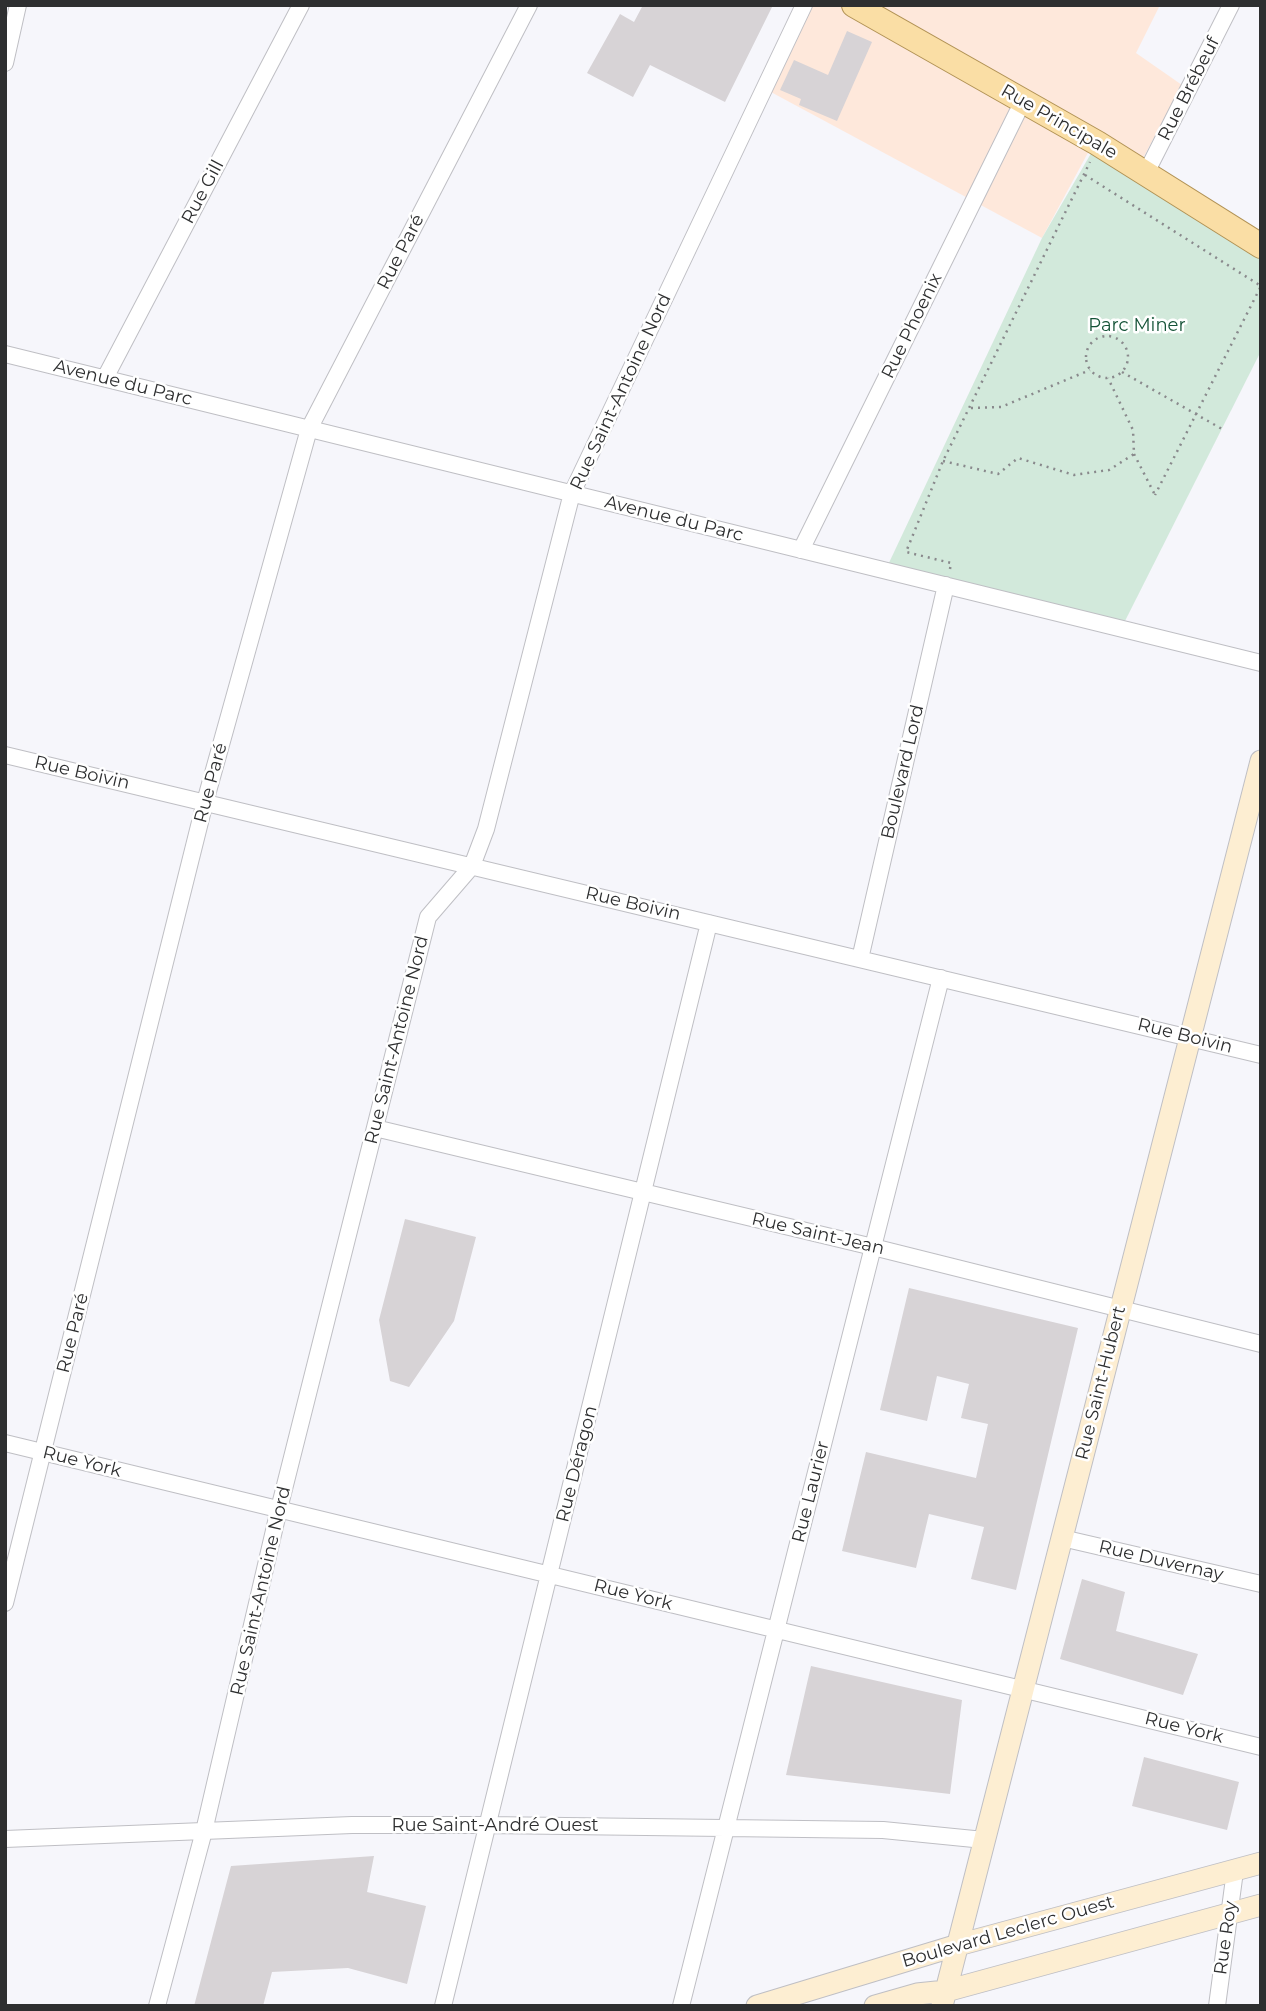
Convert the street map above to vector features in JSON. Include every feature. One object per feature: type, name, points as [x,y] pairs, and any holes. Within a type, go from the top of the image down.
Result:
[{"type":"main road","name":"Rue Principale","points":[[853,5],[1146,173],[1261,246]]},
{"type":"street","points":[[5,63],[18,5]]},
{"type":"street","name":"Rue Gill","points":[[105,378],[301,5]]},
{"type":"street","name":"Rue Paré","points":[[5,1603],[205,802],[309,429],[529,5]]},
{"type":"street","name":"Rue Saint-Antoine Nord","points":[[158,2006],[204,1831],[279,1509],[428,917],[472,866],[485,829],[572,494],[804,5]]},
{"type":"street","name":"Rue Brébeuf","points":[[1146,173],[1231,5]]},
{"type":"street","name":"Rue Phoenix","points":[[800,550],[1023,102]]},
{"type":"street","name":"Avenue du Parc","points":[[5,354],[1261,663]]},
{"type":"street","name":"Boulevard Lord","points":[[860,959],[946,585]]},
{"type":"street","name":"Rue Boivin","points":[[5,755],[1261,1055]]},
{"type":"street","name":"Rue Saint-Hubert","points":[[944,1998],[1261,761]]},
{"type":"street","name":"Rue Déragon","points":[[443,2006],[645,1193],[709,923]]},
{"type":"street","name":"Rue Laurier","points":[[681,2006],[941,978]]},
{"type":"street","name":"Rue Saint-Jean","points":[[375,1129],[873,1247],[1261,1344]]},
{"type":"street","name":"Rue York","points":[[5,1443],[1261,1747]]},
{"type":"street","name":"Rue Duvernay","points":[[1062,1538],[1261,1584]]},
{"type":"street","name":"Rue Saint-André Ouest","points":[[5,1839],[352,1825],[487,1825],[883,1830],[985,1840]]},
{"type":"street","name":"Boulevard Leclerc Ouest","points":[[757,2006],[958,1945],[1261,1863]]},
{"type":"street","name":"Rue Roy","points":[[1217,2006],[1234,1871]]},
{"type":"street","name":"Boulevard Leclerc Ouest","points":[[875,2006],[917,1994],[944,1998],[1261,1905]]},
{"type":"path","name":"Rue Principale","points":[[969,408],[1085,175],[1261,286]]},
{"type":"path","points":[[1108,379],[1133,430],[1134,454],[1155,495],[1261,286]]},
{"type":"path","points":[[1108,335],[1120,340],[1128,351],[1128,362],[1122,372],[1108,379],[1095,375],[1085,357],[1090,344],[1101,336],[1108,335]]},
{"type":"path","points":[[946,585],[951,564],[906,552],[943,461],[969,408],[1001,407],[1090,370]]},
{"type":"path","points":[[1122,372],[1223,429]]},
{"type":"path","points":[[943,461],[998,474],[1018,458],[1074,475],[1109,470],[1134,454]]},
{"type":"shaded area","points":[[811,5],[1160,5],[1136,53],[1182,85],[1142,160],[1097,136],[1042,238],[769,91]]},
{"type":"green space","name":"Parc Miner","points":[[1097,143],[1261,246],[1261,351],[1124,623],[887,567],[1042,238]]},
{"type":"building","points":[[643,5],[773,5],[725,102],[650,65],[633,97],[587,73],[620,14],[634,22]]},
{"type":"building","points":[[847,31],[872,42],[837,121],[799,105],[801,99],[780,90],[794,60],[828,75]]},
{"type":"building","points":[[405,1219],[476,1237],[454,1321],[409,1387],[390,1381],[379,1320]]},
{"type":"building","points":[[909,1288],[1078,1328],[1016,1590],[971,1579],[984,1527],[929,1514],[916,1568],[842,1551],[866,1452],[976,1478],[988,1424],[961,1418],[969,1384],[937,1376],[927,1421],[880,1410]]},
{"type":"building","points":[[1082,1579],[1125,1592],[1116,1631],[1198,1654],[1183,1695],[1060,1659]]},
{"type":"building","points":[[811,1666],[962,1700],[950,1794],[786,1775]]},
{"type":"building","points":[[1144,1757],[1239,1782],[1227,1830],[1132,1806]]},
{"type":"building","points":[[374,1856],[367,1892],[426,1906],[407,1984],[348,1968],[272,1972],[263,2006],[194,2006],[231,1866]]}]
